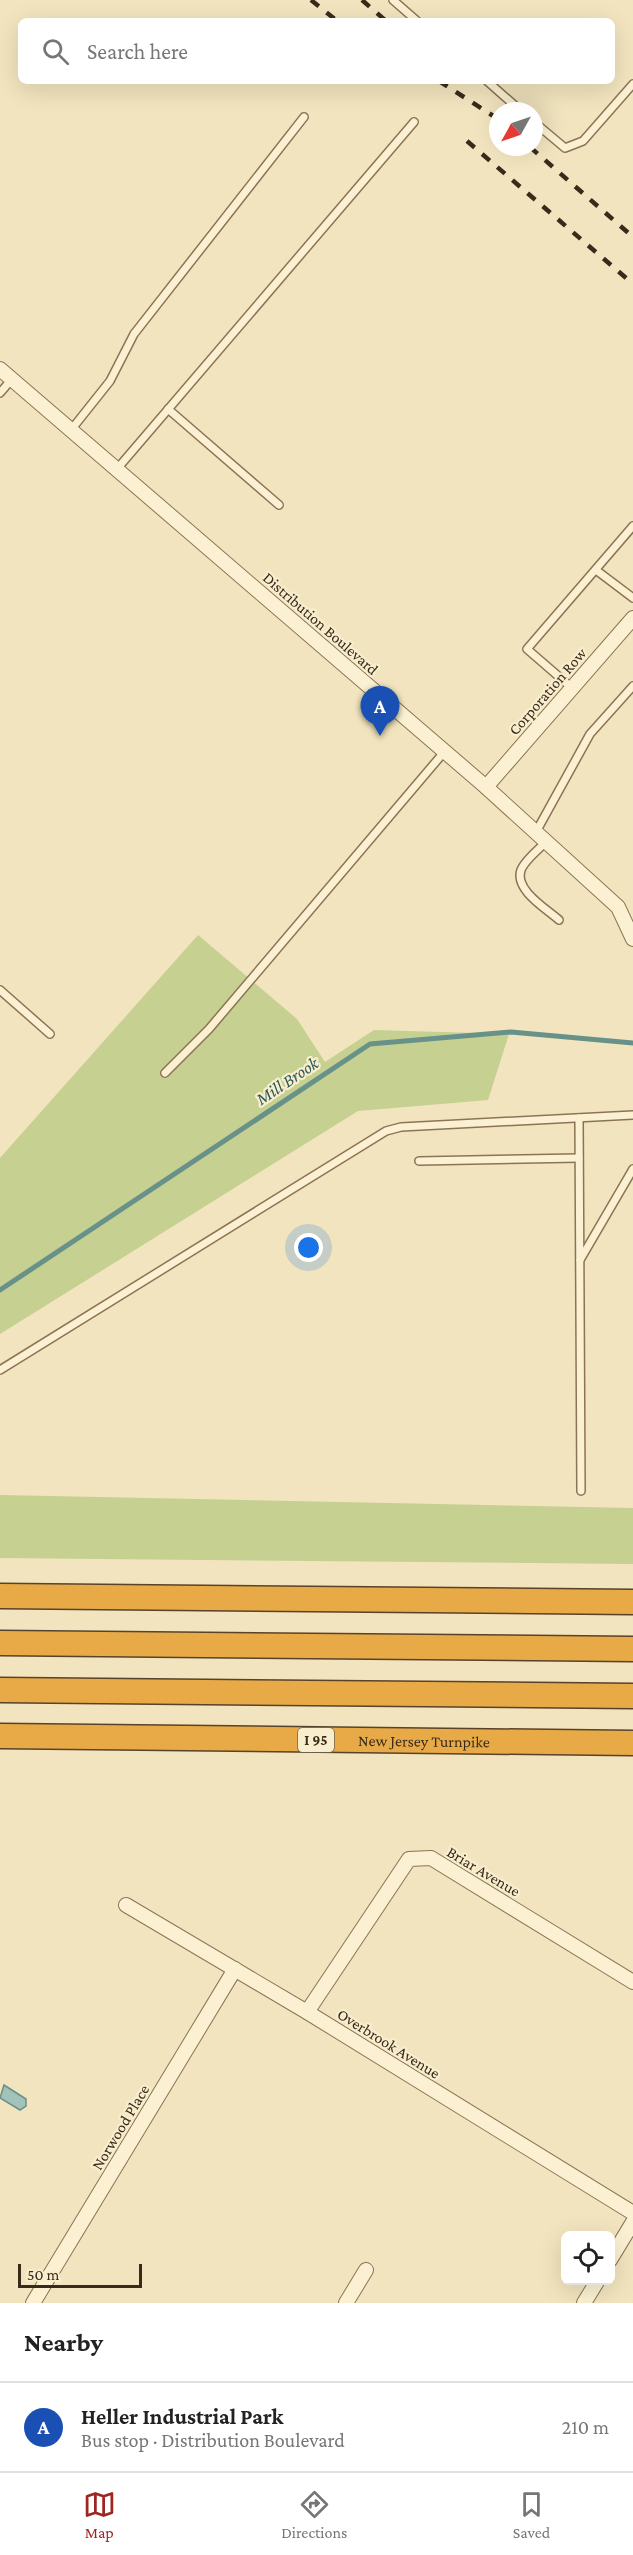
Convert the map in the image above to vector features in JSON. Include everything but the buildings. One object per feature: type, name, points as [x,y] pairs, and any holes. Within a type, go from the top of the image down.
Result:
[{"type":"highway","points":[[0,1596],[633,1602]]},
{"type":"highway","points":[[0,1642],[633,1649]]},
{"type":"highway","points":[[0,1690],[633,1696]]},
{"type":"highway","name":"New Jersey Turnpike","points":[[0,1737],[633,1743]]},
{"type":"street","name":"Distribution Boulevard","points":[[0,369],[445,751],[536,832],[618,907],[633,939]]},
{"type":"street","name":"Corporation Row","points":[[486,787],[633,618]]},
{"type":"street","name":"Briar Avenue","points":[[307,2012],[409,1860],[431,1858],[633,1982]]},
{"type":"street","name":"Overbrook Avenue","points":[[126,1905],[307,2012],[633,2213]]},
{"type":"street","name":"Norwood Place","points":[[33,2303],[235,1969]]},
{"type":"street","points":[[615,2252],[633,2223]]},
{"type":"street","points":[[346,2303],[366,2270]]},
{"type":"street","points":[[584,2303],[595,2285]]},
{"type":"lane","points":[[393,0],[414,18]]},
{"type":"lane","points":[[490,84],[511,102]]},
{"type":"lane","points":[[543,130],[565,148],[583,141],[633,84]]},
{"type":"lane","points":[[71,430],[110,381],[134,334],[304,117]]},
{"type":"lane","points":[[117,469],[414,122]]},
{"type":"lane","points":[[0,393],[12,379]]},
{"type":"lane","points":[[168,409],[279,505]]},
{"type":"lane","points":[[572,688],[527,649],[633,526]]},
{"type":"lane","points":[[596,570],[633,598]]},
{"type":"lane","points":[[536,832],[590,734],[633,686]]},
{"type":"lane","points":[[165,1073],[209,1029],[445,751]]},
{"type":"lane","points":[[546,842],[521,869],[520,879],[525,891],[559,920]]},
{"type":"lane","points":[[0,990],[50,1034]]},
{"type":"lane","points":[[0,1370],[386,1131],[400,1127],[633,1115]]},
{"type":"lane","points":[[579,1118],[581,1491]]},
{"type":"lane","points":[[419,1161],[579,1158]]},
{"type":"lane","points":[[580,1261],[633,1169]]},
{"type":"green space","points":[[198,935],[297,1019],[325,1062],[374,1030],[509,1034],[488,1100],[358,1111],[0,1334],[0,1158]]},
{"type":"green space","points":[[0,1495],[633,1508],[633,1564],[0,1558]]},
{"type":"water","points":[[4,2085],[26,2099],[26,2106],[20,2110],[0,2098]]},
{"type":"waterway","name":"Mill Brook","points":[[0,1290],[370,1044],[511,1032],[633,1043]]},
{"type":"railway","points":[[311,0],[333,18]]},
{"type":"railway","points":[[362,0],[383,18]]},
{"type":"railway","points":[[444,84],[489,113]]},
{"type":"railway","points":[[467,141],[633,284]]},
{"type":"railway","points":[[540,156],[633,237]]},
{"type":"place","name":"Heller Industrial Park","points":[[380,736]]}]
